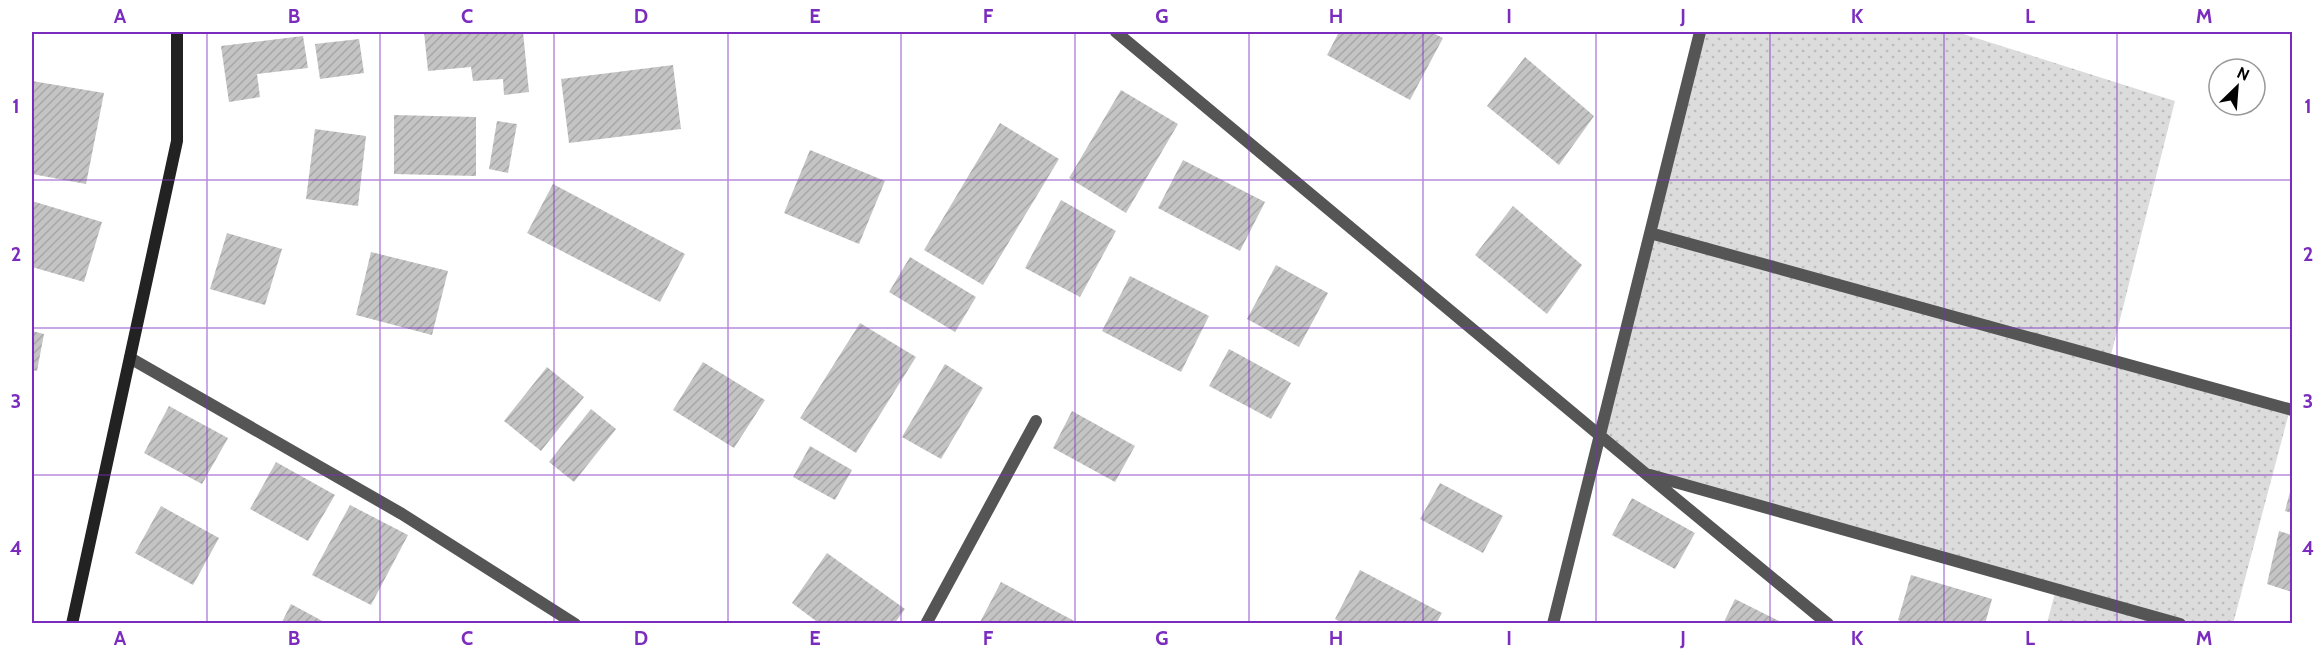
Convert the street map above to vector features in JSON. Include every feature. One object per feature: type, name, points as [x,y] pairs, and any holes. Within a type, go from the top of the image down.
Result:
[{"type":"street","points":[[72,624],[177,141],[177,32]]},
{"type":"street","points":[[1116,32],[1828,624]]},
{"type":"street","points":[[1553,624],[1700,32]]},
{"type":"street","points":[[1650,232],[2292,410]]},
{"type":"street","points":[[130,358],[402,514],[575,624]]},
{"type":"street","points":[[926,624],[1036,421]]},
{"type":"street","points":[[1646,474],[2180,624]]},
{"type":"shaded area","points":[[1700,32],[1957,32],[2175,101],[2110,359],[2290,409],[2233,624],[2047,623],[2056,589],[1646,474],[1600,435]]},
{"type":"building","points":[[424,32],[523,32],[529,92],[504,95],[503,79],[473,81],[471,67],[428,71]]},
{"type":"building","points":[[1339,32],[1431,32],[1443,38],[1410,100],[1327,55]]},
{"type":"building","points":[[303,36],[308,68],[257,74],[260,97],[229,102],[221,46]]},
{"type":"building","points":[[359,39],[364,73],[320,79],[315,44]]},
{"type":"building","points":[[1525,57],[1594,116],[1559,165],[1487,106]]},
{"type":"building","points":[[673,65],[681,129],[569,143],[561,79]]},
{"type":"building","points":[[32,81],[104,93],[86,184],[32,174]]},
{"type":"building","points":[[1121,90],[1178,124],[1126,213],[1069,178]]},
{"type":"building","points":[[394,115],[476,117],[476,176],[394,174]]},
{"type":"building","points":[[497,121],[517,124],[508,173],[489,169]]},
{"type":"building","points":[[1000,123],[1059,159],[983,285],[924,250]]},
{"type":"building","points":[[315,129],[366,136],[358,206],[306,199]]},
{"type":"building","points":[[810,150],[885,181],[859,244],[784,213]]},
{"type":"building","points":[[1183,160],[1265,202],[1240,251],[1158,208]]},
{"type":"building","points":[[553,184],[685,254],[660,302],[527,233]]},
{"type":"building","points":[[1061,200],[1116,231],[1080,297],[1025,268]]},
{"type":"building","points":[[32,201],[102,222],[84,282],[32,267]]},
{"type":"building","points":[[1513,206],[1582,265],[1547,314],[1475,255]]},
{"type":"building","points":[[227,233],[282,249],[265,305],[210,289]]},
{"type":"building","points":[[371,252],[448,271],[432,335],[356,315]]},
{"type":"building","points":[[910,257],[976,297],[955,332],[889,292]]},
{"type":"building","points":[[1276,265],[1328,293],[1299,347],[1247,319]]},
{"type":"building","points":[[1130,276],[1209,316],[1181,372],[1102,331]]},
{"type":"building","points":[[860,323],[916,357],[856,453],[800,418]]},
{"type":"building","points":[[32,331],[44,334],[37,371],[32,370]]},
{"type":"building","points":[[1229,349],[1291,383],[1271,419],[1209,386]]},
{"type":"building","points":[[703,362],[765,400],[734,448],[673,410]]},
{"type":"building","points":[[945,364],[983,388],[941,459],[902,437]]},
{"type":"building","points":[[547,367],[584,397],[541,451],[504,421]]},
{"type":"building","points":[[169,406],[228,438],[202,484],[144,453]]},
{"type":"building","points":[[591,409],[616,429],[574,482],[549,462]]},
{"type":"building","points":[[1072,411],[1135,446],[1115,482],[1053,448]]},
{"type":"building","points":[[810,446],[852,470],[835,500],[793,477]]},
{"type":"building","points":[[276,462],[335,495],[308,541],[250,509]]},
{"type":"building","points":[[1440,483],[1503,516],[1483,553],[1420,519]]},
{"type":"building","points":[[2292,484],[2292,513],[2285,511]]},
{"type":"building","points":[[1632,498],[1695,533],[1675,569],[1612,535]]},
{"type":"building","points":[[350,505],[408,535],[371,605],[312,575]]},
{"type":"building","points":[[161,506],[219,538],[193,585],[135,553]]},
{"type":"building","points":[[2279,531],[2292,535],[2292,592],[2267,584]]},
{"type":"building","points":[[827,553],[905,609],[894,624],[820,624],[792,603]]},
{"type":"building","points":[[1360,570],[1442,613],[1436,624],[1344,624],[1335,619]]},
{"type":"building","points":[[1911,575],[1992,599],[1985,624],[1910,624],[1898,620]]},
{"type":"building","points":[[1001,582],[1080,624],[979,624]]},
{"type":"building","points":[[1735,599],[1785,624],[1723,624]]},
{"type":"building","points":[[291,604],[328,624],[281,624]]}]
